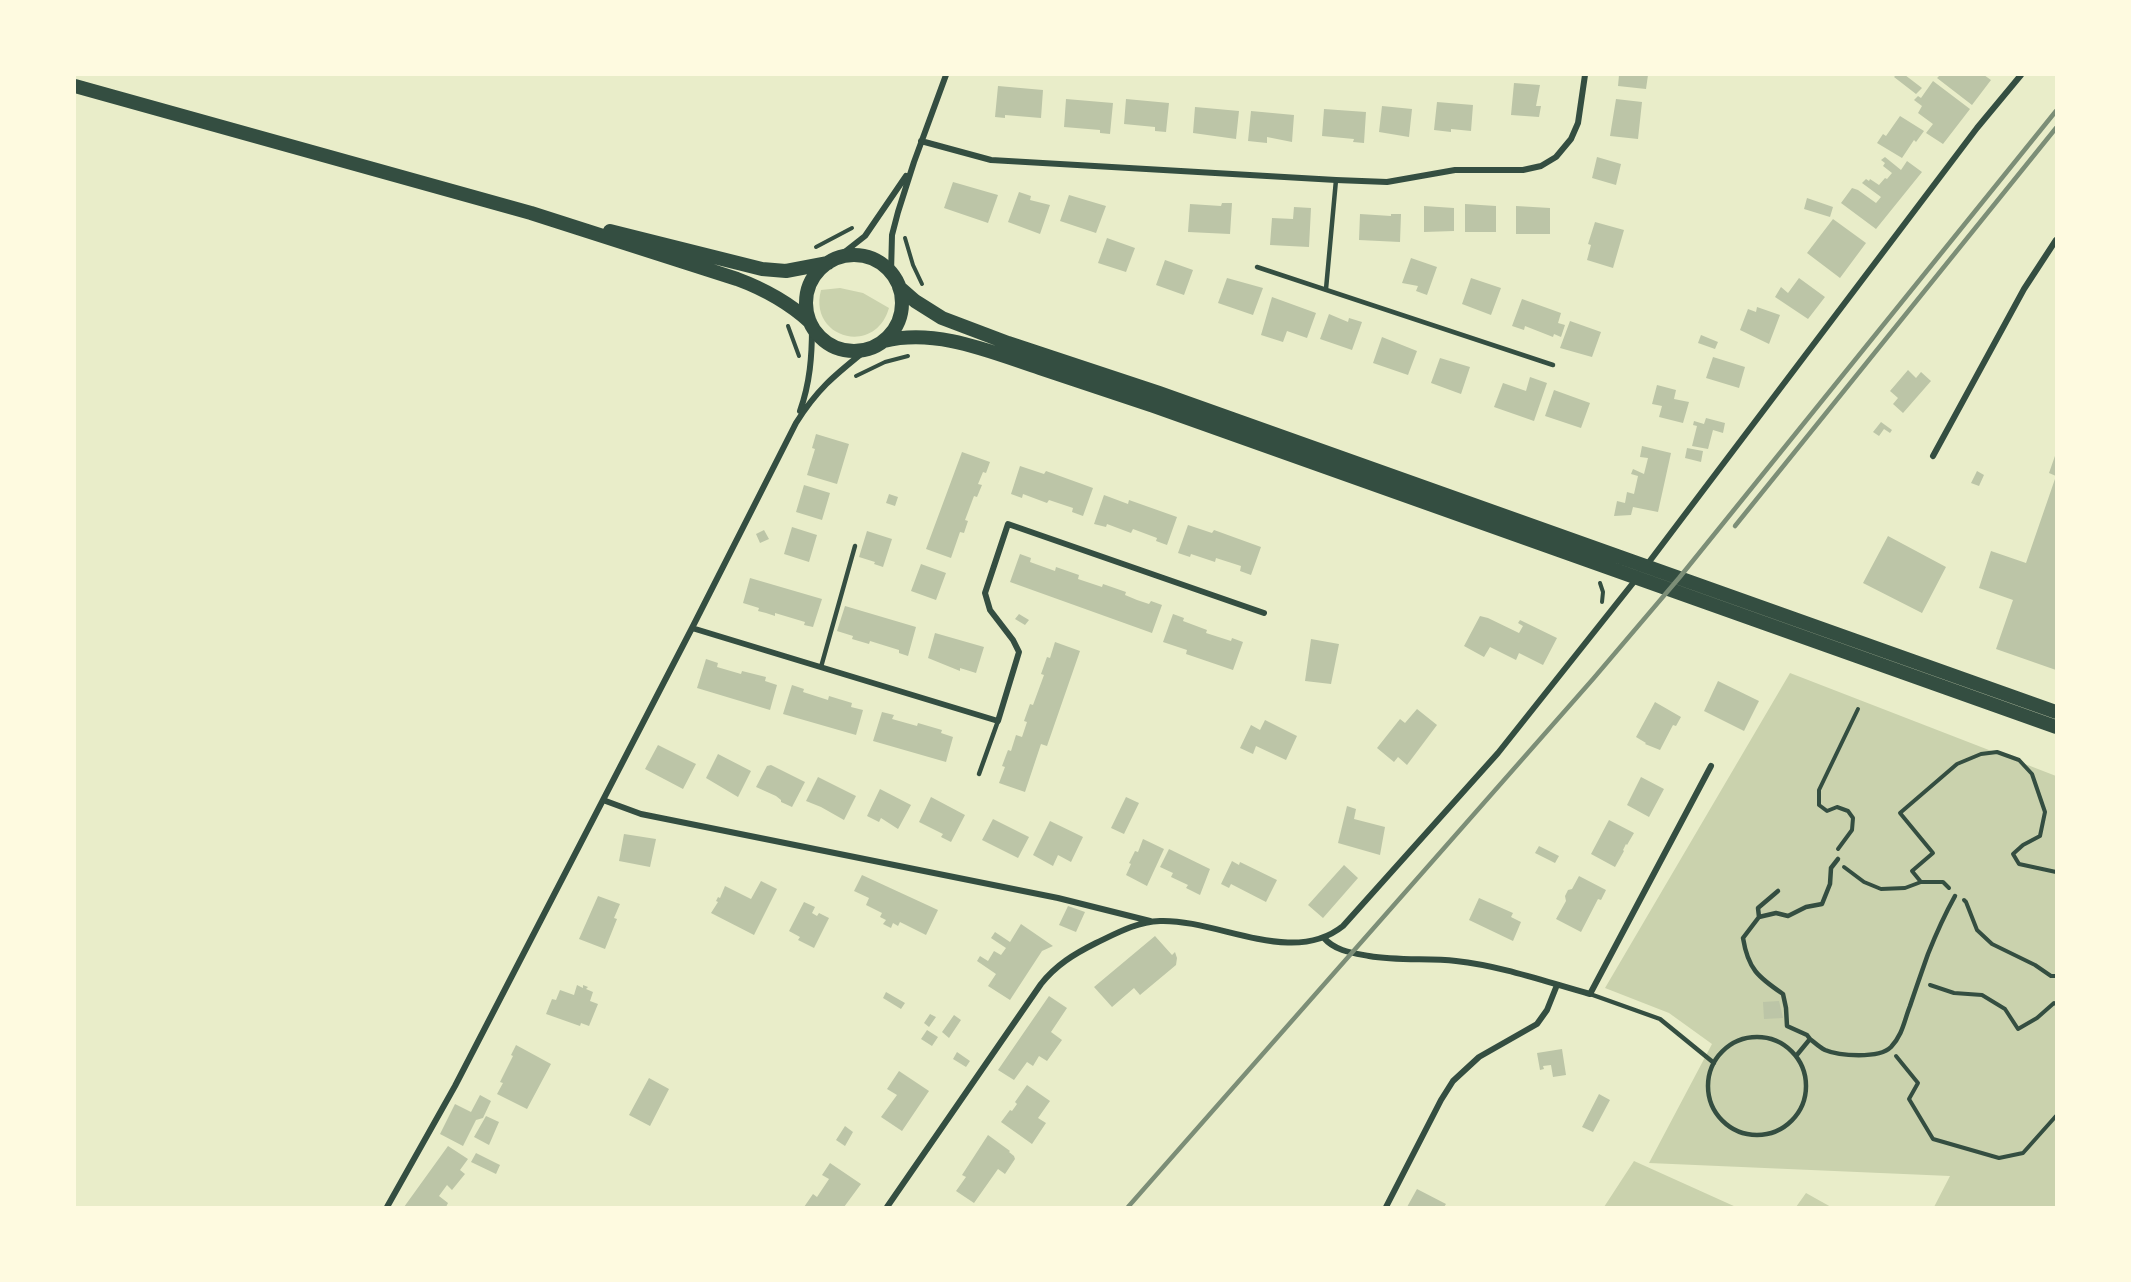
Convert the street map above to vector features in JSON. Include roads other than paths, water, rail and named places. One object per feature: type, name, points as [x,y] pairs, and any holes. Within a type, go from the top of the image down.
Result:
[{"type":"main road","points":[[75,87],[531,213],[746,282],[786,302],[811,325],[824,342],[837,349],[866,350],[884,341],[908,337],[932,338],[960,343],[1015,360],[2056,712]]},
{"type":"main road","points":[[531,213],[667,244],[762,269],[786,272],[851,255],[866,256],[880,262],[891,273],[899,287],[902,302],[900,317],[894,330],[884,341]]},
{"type":"main road","points":[[811,325],[806,308],[808,289],[814,276],[832,260]]},
{"type":"main road","points":[[899,287],[931,311],[973,331],[1159,393],[2056,727]]},
{"type":"street","points":[[891,273],[892,234],[921,141],[946,75]]},
{"type":"street","points":[[921,141],[991,160],[1336,180],[1387,182],[1455,170],[1523,170],[1541,166],[1556,157],[1571,138],[1578,123],[1585,75]]},
{"type":"street","points":[[887,1207],[1048,975],[1062,962],[1091,945],[1126,929],[1154,922],[1170,921],[1284,941],[1307,942],[1324,938],[1343,926],[1498,753],[1642,572],[1977,128],[2020,75]]},
{"type":"street","points":[[832,260],[865,236],[902,184],[914,162]]},
{"type":"street","points":[[1932,456],[2024,289],[2056,240]]},
{"type":"street","points":[[796,423],[809,379],[812,354],[811,325]]},
{"type":"street","points":[[387,1207],[455,1086],[796,423],[810,400],[824,384],[866,350]]},
{"type":"street","points":[[692,628],[998,721],[1019,652],[1013,640],[990,610],[985,593],[1008,524],[1264,613]]},
{"type":"street","points":[[1324,938],[1333,946],[1353,953],[1456,961],[1495,968],[1590,994],[1711,766]]},
{"type":"street","points":[[603,800],[641,814],[1058,898],[1154,922]]},
{"type":"street","points":[[1386,1207],[1453,1081],[1479,1058],[1537,1024],[1547,1010],[1557,985]]},
{"type":"lane","points":[[1326,290],[1336,180]]},
{"type":"lane","points":[[1257,267],[1553,365]]},
{"type":"lane","points":[[821,667],[855,546]]},
{"type":"lane","points":[[979,774],[998,721]]},
{"type":"lane","points":[[1838,859],[1831,868],[1830,884],[1822,904],[1806,907],[1788,916],[1776,913],[1759,917],[1743,938],[1745,955],[1751,967],[1763,980],[1783,993],[1787,1026],[1808,1035],[1825,1050],[1863,1055],[1878,1053],[1890,1048],[1903,1030],[1928,953],[1955,896]]},
{"type":"lane","points":[[1759,917],[1758,908],[1778,891]]},
{"type":"lane","points":[[1590,994],[1660,1019],[1714,1063]]},
{"type":"lane","points":[[1753,1037],[1770,1038],[1784,1045],[1796,1056],[1804,1070],[1807,1086],[1804,1102],[1796,1116],[1784,1127],[1770,1133],[1754,1135],[1738,1131],[1724,1122],[1714,1110],[1709,1094],[1709,1078],[1714,1063],[1724,1050],[1738,1041],[1753,1037]]},
{"type":"lane","points":[[1796,1056],[1810,1039]]},
{"type":"railway","points":[[1128,1207],[1593,679],[1679,578],[2056,111]]},
{"type":"railway","points":[[1735,526],[2056,128]]}]
